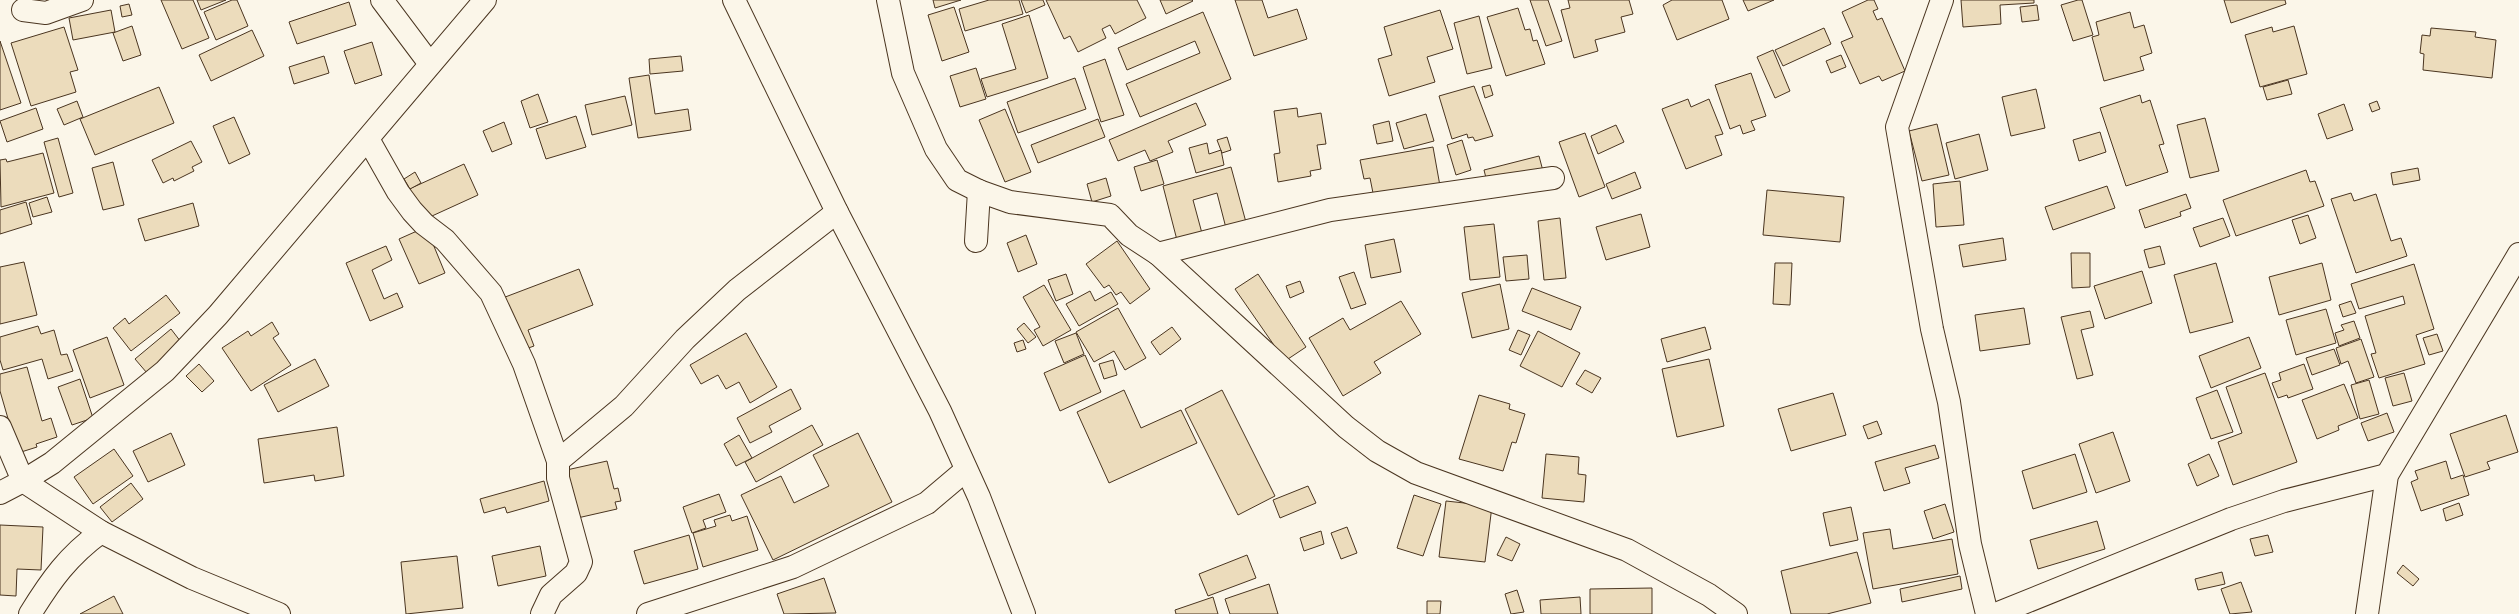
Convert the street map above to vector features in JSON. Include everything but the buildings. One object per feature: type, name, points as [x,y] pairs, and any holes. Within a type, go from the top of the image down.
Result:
[{"type":"main road","points":[[23,10],[46,13],[82,0]]},
{"type":"main road","points":[[382,0],[430,64]]},
{"type":"main road","points":[[0,493],[52,463],[165,371],[218,315],[485,0]]},
{"type":"main road","points":[[734,0],[837,212],[930,391],[979,497],[1024,614]]},
{"type":"main road","points":[[888,0],[903,73],[936,149],[957,180],[979,191],[1010,202],[1110,215],[1130,235],[1158,254],[1330,413],[1377,451],[1416,473],[1626,550],[1709,595],[1736,614]]},
{"type":"main road","points":[[1942,0],[1897,127],[1932,329],[1949,402],[1970,544],[1987,614]]},
{"type":"main road","points":[[368,139],[398,192],[412,211],[424,224],[445,240],[491,293],[524,364],[558,461],[558,478],[581,562],[576,573],[551,595],[542,614]]},
{"type":"main road","points":[[1158,254],[1330,210],[1553,178]]},
{"type":"main road","points":[[976,241],[979,191]]},
{"type":"main road","points":[[558,461],[604,425],[624,406],[685,340],[737,290],[837,212]]},
{"type":"main road","points":[[2367,614],[2387,475],[2519,254]]},
{"type":"main road","points":[[0,427],[23,481],[101,532],[192,578],[279,614]]},
{"type":"main road","points":[[648,614],[793,567],[927,503],[966,470]]},
{"type":"main road","points":[[1996,614],[2231,519],[2284,501],[2387,475]]},
{"type":"main road","points":[[30,614],[63,566],[77,549],[101,532]]}]
